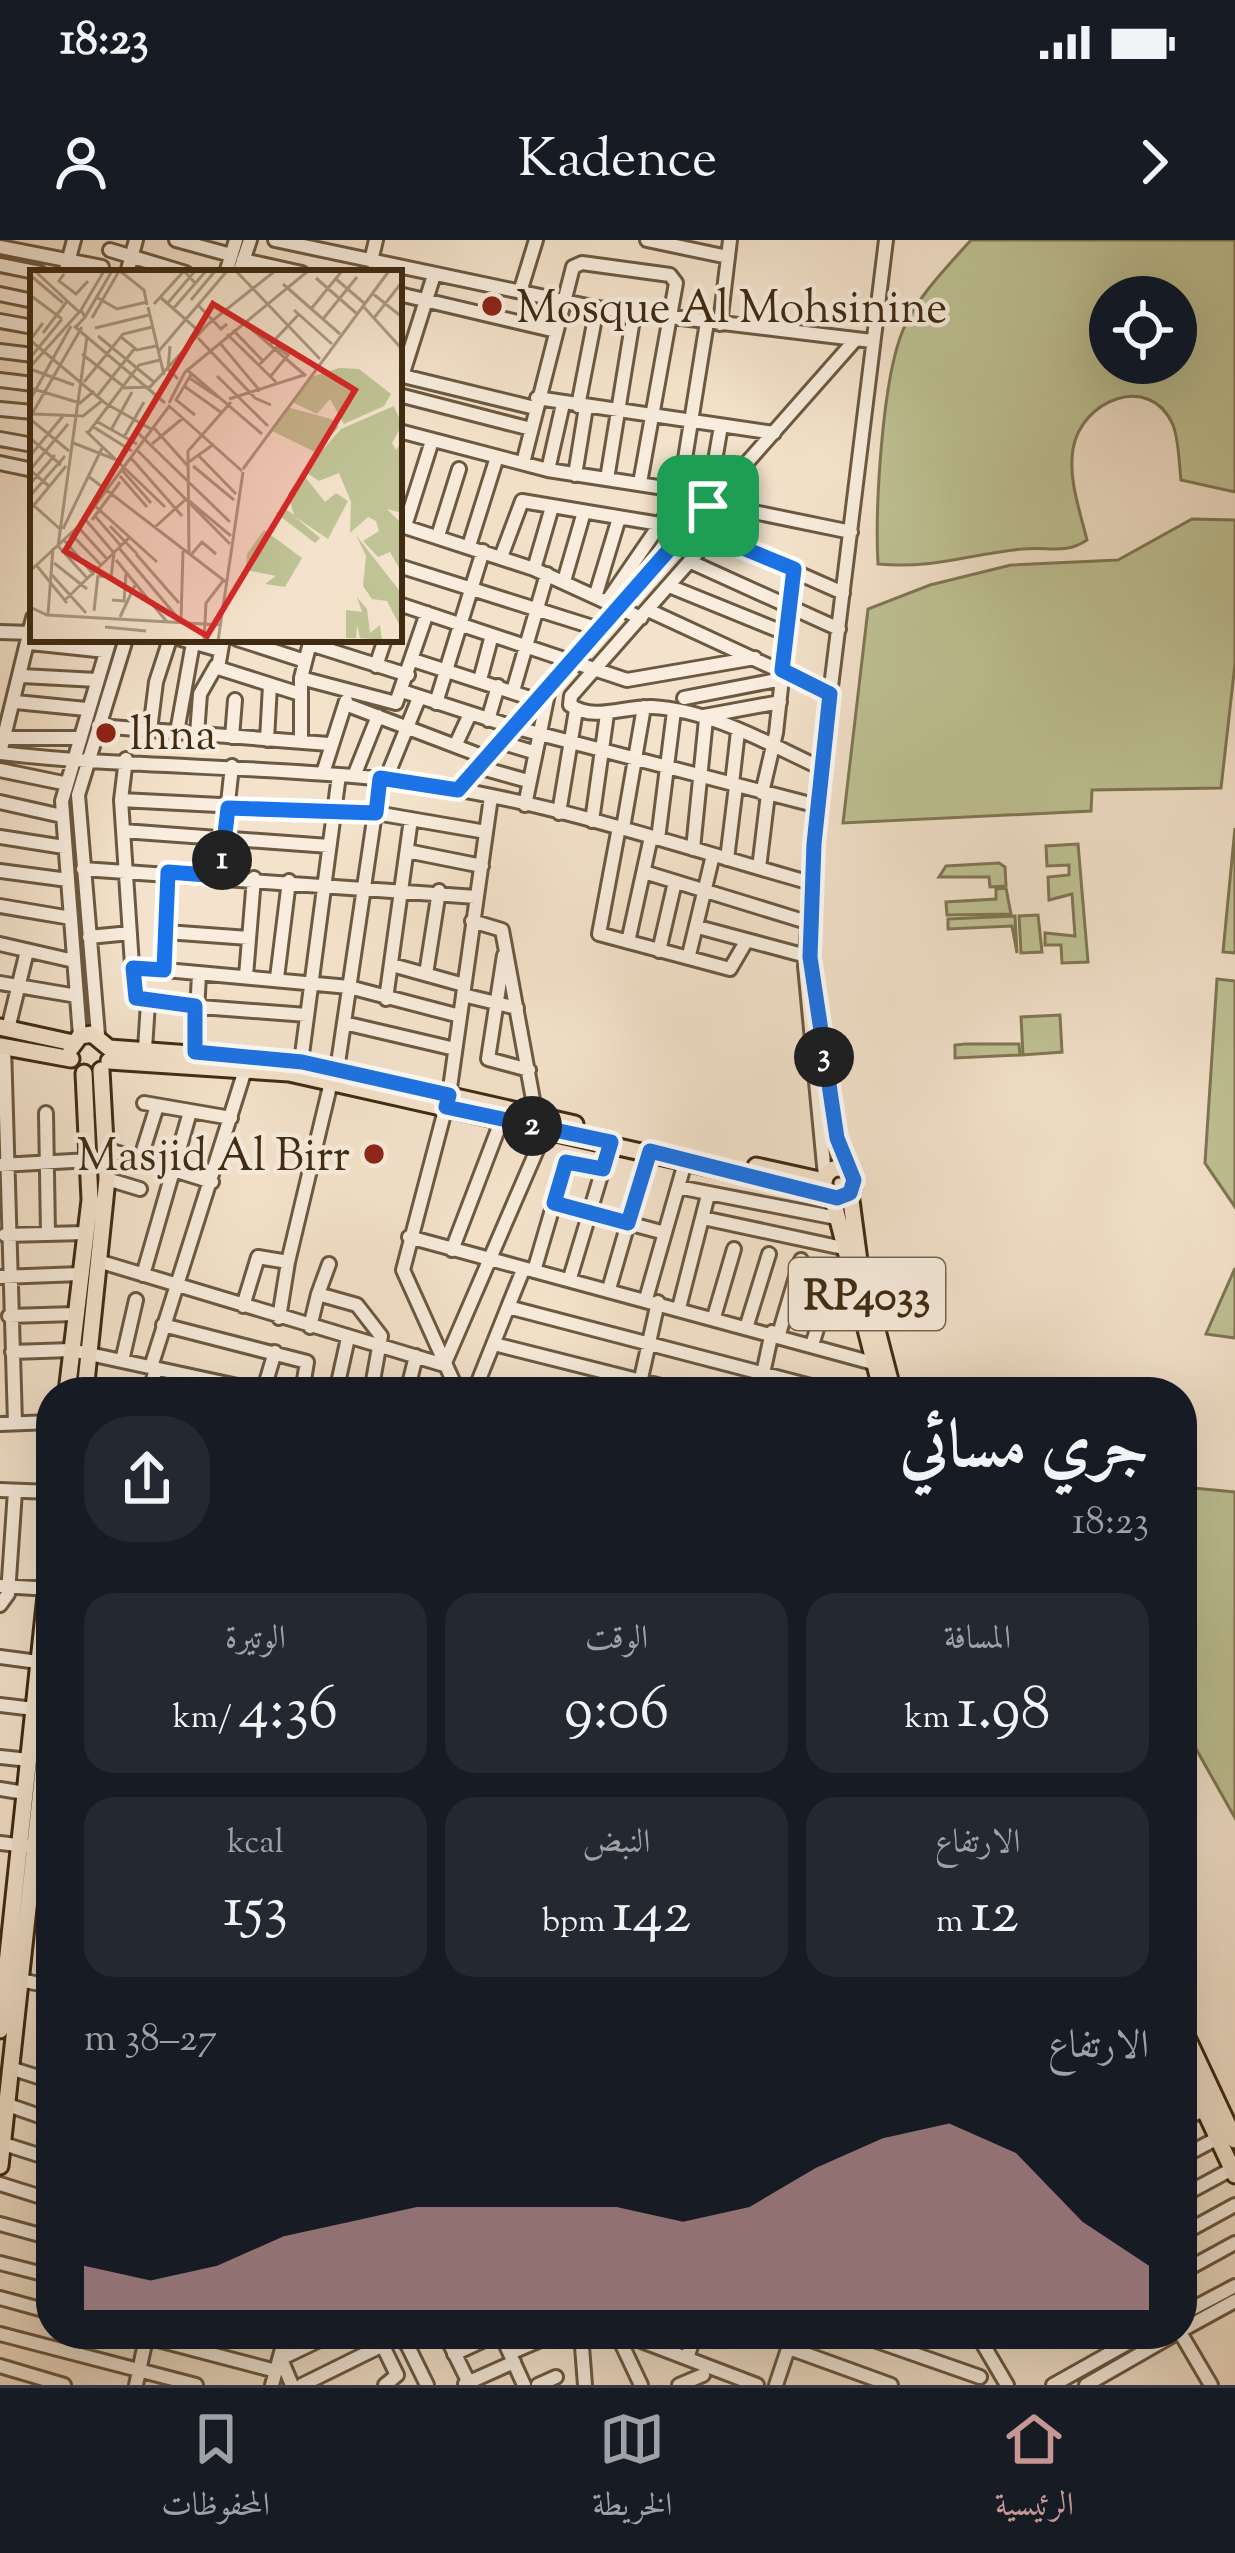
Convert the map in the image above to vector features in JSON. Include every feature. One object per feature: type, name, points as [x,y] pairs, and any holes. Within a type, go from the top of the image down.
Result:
[{"type":"main road","points":[[3,1037],[91,1053],[343,1078],[832,1188]]},
{"type":"main road","points":[[91,1053],[145,1049],[302,1062],[343,1078]]},
{"type":"main road","points":[[87,1377],[107,1179],[91,1053]]},
{"type":"main road","points":[[68,1377],[86,1233],[91,1053]]},
{"type":"main road","points":[[447,1101],[502,1119],[541,1123],[832,1188]]},
{"type":"main road","points":[[832,1188],[836,1168],[850,1172]]},
{"type":"main road","name":"RP4033","points":[[832,1188],[854,1180],[850,1172]]},
{"type":"main road","name":"RP4033","points":[[832,1188],[877,1377]]},
{"type":"main road","name":"RP4033","points":[[832,1188],[854,1239],[889,1377]]},
{"type":"main road","points":[[36,1686],[36,1725]]},
{"type":"main road","points":[[0,2166],[35,1848],[25,1792],[36,1774]]},
{"type":"main road","points":[[0,2026],[7,1894],[35,1848]]},
{"type":"main road","points":[[1197,2065],[1234,2172]]},
{"type":"main road","points":[[1197,2098],[1226,2139]]},
{"type":"street","points":[[67,266],[74,240]]},
{"type":"street","points":[[128,270],[136,240]]},
{"type":"street","points":[[176,240],[238,263],[283,270]]},
{"type":"street","points":[[236,240],[238,263]]},
{"type":"street","points":[[238,263],[250,240]]},
{"type":"street","points":[[275,240],[597,308],[872,341]]},
{"type":"street","points":[[371,261],[376,240]]},
{"type":"street","points":[[520,292],[536,240]]},
{"type":"street","points":[[647,240],[728,257]]},
{"type":"street","points":[[607,600],[660,524],[678,489],[730,240]]},
{"type":"street","name":"RP4033","points":[[832,1188],[806,1001],[812,883],[821,768],[886,240]]},
{"type":"street","points":[[0,248],[101,270],[112,245],[131,257],[175,270]]},
{"type":"street","points":[[523,463],[571,270],[581,263],[670,275],[676,283],[640,483]]},
{"type":"street","points":[[0,265],[30,271]]},
{"type":"street","points":[[402,369],[434,274]]},
{"type":"street","points":[[0,294],[30,300]]},
{"type":"street","points":[[402,295],[556,331]]},
{"type":"street","points":[[548,470],[575,406],[597,308]]},
{"type":"street","points":[[607,479],[634,313]]},
{"type":"street","points":[[0,322],[30,327]]},
{"type":"street","points":[[607,600],[712,498],[856,339]]},
{"type":"street","points":[[0,351],[30,355]]},
{"type":"street","points":[[402,375],[536,403],[620,409],[774,433]]},
{"type":"street","points":[[0,380],[30,385]]},
{"type":"street","points":[[402,396],[531,429]]},
{"type":"street","points":[[575,406],[575,475]]},
{"type":"street","points":[[0,409],[30,412]]},
{"type":"street","points":[[712,498],[721,426]]},
{"type":"street","points":[[402,432],[548,470],[678,489],[712,498],[734,511],[851,532]]},
{"type":"street","points":[[0,439],[30,444]]},
{"type":"street","points":[[433,441],[402,525],[564,581],[755,658],[782,675],[830,694]]},
{"type":"street","points":[[436,703],[471,586],[497,457]]},
{"type":"street","points":[[0,463],[30,469]]},
{"type":"street","points":[[438,536],[460,470]]},
{"type":"street","points":[[501,557],[520,502],[660,524]]},
{"type":"street","points":[[512,691],[536,608],[552,507]]},
{"type":"street","points":[[559,813],[574,703],[597,669],[734,511]]},
{"type":"street","points":[[564,581],[584,512]]},
{"type":"street","points":[[458,790],[599,628],[620,518]]},
{"type":"street","points":[[714,536],[843,592]]},
{"type":"street","points":[[691,562],[839,628]]},
{"type":"street","points":[[402,567],[599,628]]},
{"type":"street","points":[[759,868],[794,569]]},
{"type":"street","points":[[669,586],[785,633]]},
{"type":"street","points":[[402,605],[635,681],[755,658]]},
{"type":"street","points":[[347,698],[394,704],[427,613]]},
{"type":"street","points":[[0,632],[30,638]]},
{"type":"street","points":[[479,680],[493,635]]},
{"type":"street","points":[[1,746],[30,642]]},
{"type":"street","points":[[75,642],[108,645],[63,783],[76,996],[91,1053]]},
{"type":"street","points":[[91,1053],[88,938],[77,810],[86,760],[125,642]]},
{"type":"street","points":[[150,730],[156,682],[169,642]]},
{"type":"street","points":[[177,732],[187,642]]},
{"type":"street","points":[[246,642],[305,661]]},
{"type":"street","points":[[301,742],[301,678],[310,642],[408,675]]},
{"type":"street","points":[[344,655],[348,642]]},
{"type":"street","points":[[376,666],[384,642]]},
{"type":"street","points":[[197,734],[200,694],[216,667],[221,644]]},
{"type":"street","points":[[413,660],[536,700]]},
{"type":"street","points":[[216,667],[300,694]]},
{"type":"street","points":[[679,675],[701,776],[693,849]]},
{"type":"street","points":[[684,698],[782,675]]},
{"type":"street","points":[[22,676],[97,680]]},
{"type":"street","points":[[301,678],[378,716],[456,744],[482,762],[528,781]]},
{"type":"street","points":[[267,740],[269,685]]},
{"type":"street","points":[[488,720],[498,686]]},
{"type":"street","points":[[549,688],[607,714],[644,707],[691,715],[821,768]]},
{"type":"street","points":[[525,805],[536,733],[549,688]]},
{"type":"street","points":[[402,691],[513,728],[818,806]]},
{"type":"street","points":[[323,773],[347,698]]},
{"type":"street","points":[[279,1318],[288,1262],[343,1078],[344,1023],[383,779],[419,698]]},
{"type":"street","points":[[232,737],[235,700]]},
{"type":"street","points":[[16,702],[86,710]]},
{"type":"street","points":[[691,715],[780,702]]},
{"type":"street","points":[[644,707],[597,929],[659,951],[689,955],[698,964],[730,969],[747,940]]},
{"type":"street","points":[[456,744],[470,714]]},
{"type":"street","points":[[592,820],[607,714]]},
{"type":"street","points":[[628,942],[669,768],[691,715]]},
{"type":"street","points":[[302,1062],[334,814],[346,775],[378,716]]},
{"type":"street","points":[[98,726],[329,744]]},
{"type":"street","points":[[689,955],[705,892],[720,857],[734,785],[738,731]]},
{"type":"street","points":[[1,746],[78,738]]},
{"type":"street","points":[[500,742],[533,752]]},
{"type":"street","points":[[1,746],[70,761],[126,759],[232,766],[458,790],[621,827],[812,883]]},
{"type":"street","points":[[126,759],[121,800],[134,995],[148,1004],[307,1015]]},
{"type":"street","points":[[220,876],[232,766]]},
{"type":"street","points":[[0,770],[63,783]]},
{"type":"street","points":[[450,1377],[404,1276],[409,1237],[447,1101],[490,797]]},
{"type":"street","points":[[121,800],[376,813],[486,832]]},
{"type":"street","points":[[0,802],[62,817]]},
{"type":"street","points":[[386,999],[411,818]]},
{"type":"street","points":[[123,831],[329,846]]},
{"type":"street","points":[[0,837],[64,847]]},
{"type":"street","points":[[407,851],[482,866]]},
{"type":"street","points":[[83,869],[324,882],[476,897]]},
{"type":"street","points":[[0,871],[68,880]]},
{"type":"street","points":[[164,970],[168,872]]},
{"type":"street","points":[[644,872],[810,923]]},
{"type":"street","points":[[246,976],[254,878]]},
{"type":"street","points":[[277,978],[290,880]]},
{"type":"street","points":[[659,951],[675,882]]},
{"type":"street","points":[[426,974],[439,891]]},
{"type":"street","points":[[0,906],[71,918]]},
{"type":"street","points":[[444,1365],[490,1261],[541,1123],[500,928],[472,921]]},
{"type":"street","points":[[698,927],[810,957]]},
{"type":"street","points":[[166,932],[249,938]]},
{"type":"street","points":[[88,938],[130,933]]},
{"type":"street","points":[[0,944],[74,961]]},
{"type":"street","points":[[505,948],[489,1060],[529,1070]]},
{"type":"street","points":[[7,1424],[3,1037],[27,951]]},
{"type":"street","name":"RP4033","points":[[810,957],[837,1138],[850,1172]]},
{"type":"street","points":[[392,965],[517,1008]]},
{"type":"street","points":[[133,968],[312,981],[460,1016]]},
{"type":"street","points":[[195,1052],[199,974]]},
{"type":"street","points":[[0,983],[76,996]]},
{"type":"street","points":[[145,1049],[148,1004]]},
{"type":"street","points":[[344,1023],[455,1049]]},
{"type":"street","points":[[152,1377],[163,1325],[245,1070]]},
{"type":"street","points":[[140,1160],[151,1104],[230,1118]]},
{"type":"street","points":[[143,1275],[190,1112]]},
{"type":"street","points":[[46,1113],[48,1234]]},
{"type":"street","points":[[452,1250],[502,1119]]},
{"type":"street","points":[[570,1278],[611,1142]]},
{"type":"street","points":[[106,1149],[212,1182]]},
{"type":"street","points":[[609,1289],[650,1151]]},
{"type":"street","points":[[642,1377],[665,1233],[686,1159]]},
{"type":"street","points":[[3,1165],[90,1160]]},
{"type":"street","points":[[480,1377],[528,1270],[566,1162],[603,1169]]},
{"type":"street","points":[[107,1179],[140,1190]]},
{"type":"street","points":[[678,1187],[837,1218]]},
{"type":"street","points":[[679,1308],[708,1195]]},
{"type":"street","points":[[554,1203],[665,1233]]},
{"type":"street","points":[[704,1218],[845,1257],[834,1273],[813,1342]]},
{"type":"street","points":[[5,1235],[86,1233]]},
{"type":"street","points":[[409,1237],[813,1342],[873,1363]]},
{"type":"street","points":[[714,1317],[734,1250]]},
{"type":"street","points":[[747,1325],[769,1254]]},
{"type":"street","points":[[243,1306],[258,1257],[288,1262]]},
{"type":"street","points":[[762,1377],[801,1260]]},
{"type":"street","points":[[98,1261],[444,1365]]},
{"type":"street","points":[[310,1327],[329,1264]]},
{"type":"street","points":[[4,1277],[80,1274]]},
{"type":"street","points":[[319,1294],[357,1305],[381,1336],[374,1377]]},
{"type":"street","points":[[122,1361],[136,1300]]},
{"type":"street","points":[[508,1307],[781,1377]]},
{"type":"street","points":[[9,1316],[75,1314]]},
{"type":"street","points":[[163,1325],[309,1364],[306,1377]]},
{"type":"street","points":[[339,1377],[348,1337]]},
{"type":"street","points":[[8,1342],[200,1377]]},
{"type":"street","points":[[494,1344],[609,1377]]},
{"type":"street","points":[[268,1377],[275,1352]]},
{"type":"street","points":[[411,1377],[416,1356]]},
{"type":"street","points":[[0,1490],[36,1492]]},
{"type":"street","points":[[0,1605],[7,1598],[3,1587],[15,1491]]},
{"type":"street","points":[[3,1587],[36,1588]]},
{"type":"street","points":[[0,1657],[36,1663]]},
{"type":"street","points":[[0,1705],[34,1709]]},
{"type":"street","points":[[0,1756],[36,1765]]},
{"type":"street","points":[[0,1789],[25,1792]]},
{"type":"street","points":[[0,1843],[35,1848]]},
{"type":"street","points":[[19,1980],[36,1983]]},
{"type":"street","points":[[10,2068],[36,2076]]},
{"type":"street","points":[[8,2104],[36,2114]]},
{"type":"street","points":[[1197,2113],[1204,2109]]},
{"type":"street","points":[[1197,2152],[1226,2139]]},
{"type":"street","points":[[4,2144],[36,2154]]},
{"type":"street","points":[[1197,2189],[1234,2172]]},
{"type":"street","points":[[0,2184],[36,2195]]},
{"type":"street","points":[[1197,2226],[1235,2205]]},
{"type":"street","points":[[0,2224],[36,2234]]},
{"type":"street","points":[[1197,2264],[1235,2243]]},
{"type":"street","points":[[0,2263],[36,2272]]},
{"type":"street","points":[[1197,2306],[1235,2286]]},
{"type":"street","points":[[0,2298],[36,2308]]},
{"type":"street","points":[[1197,2323],[1235,2301]]},
{"type":"street","points":[[0,2334],[36,2343]]},
{"type":"street","points":[[58,2349],[196,2385]]},
{"type":"street","points":[[136,2385],[142,2349]]},
{"type":"street","points":[[200,2349],[277,2368],[292,2385]]},
{"type":"street","points":[[277,2368],[308,2349]]},
{"type":"street","points":[[302,2385],[363,2349]]},
{"type":"street","points":[[385,2349],[397,2375],[385,2385]]},
{"type":"street","points":[[409,2349],[427,2385]]},
{"type":"street","points":[[452,2349],[467,2384],[524,2349]]},
{"type":"street","points":[[454,2354],[465,2349]]},
{"type":"street","points":[[507,2349],[524,2385]]},
{"type":"street","points":[[582,2349],[585,2385]]},
{"type":"street","points":[[626,2349],[641,2385]]},
{"type":"street","points":[[669,2349],[688,2355],[704,2375]]},
{"type":"street","points":[[688,2355],[690,2349]]},
{"type":"street","points":[[776,2385],[788,2349]]},
{"type":"street","points":[[809,2349],[891,2385]]},
{"type":"street","points":[[896,2349],[979,2381],[978,2349]]},
{"type":"street","points":[[984,2349],[1007,2385]]},
{"type":"street","points":[[1053,2385],[1116,2349]]},
{"type":"street","points":[[1086,2385],[1151,2349]]},
{"type":"street","points":[[1190,2349],[1211,2385]]},
{"type":"street","points":[[0,2366],[64,2385]]},
{"type":"street","points":[[679,2385],[704,2375],[757,2385]]},
{"type":"street","points":[[538,2385],[556,2377]]},
{"type":"green space","points":[[971,240],[1235,240],[1235,492],[1181,480],[1175,431],[1162,409],[1133,396],[1117,399],[1089,417],[1073,449],[1073,483],[1087,540],[1064,549],[878,564],[882,445],[890,380],[903,330],[933,283]]},
{"type":"green space","points":[[1192,519],[1235,520],[1235,664],[1221,788],[1092,790],[1091,811],[843,823],[868,609],[930,585],[1011,565],[1118,560]]},
{"type":"green space","points":[[1235,828],[1235,953],[1223,952]]},
{"type":"green space","points":[[1078,844],[1088,962],[1062,963],[1061,945],[1045,945],[1045,933],[1075,936],[1072,894],[1049,900],[1048,877],[1069,875],[1069,865],[1047,866],[1046,846]]},
{"type":"green space","points":[[999,863],[1005,867],[1006,886],[990,887],[989,877],[939,877],[946,866]]},
{"type":"green space","points":[[1006,888],[1011,914],[947,915],[946,902],[996,899],[996,889]]},
{"type":"green space","points":[[1038,915],[1042,952],[1021,953],[1019,916]]},
{"type":"green space","points":[[1015,916],[1017,953],[1012,926],[948,929],[948,919]]},
{"type":"green space","points":[[1217,979],[1235,981],[1235,1207],[1205,1163]]},
{"type":"green space","points":[[1060,1015],[1062,1052],[1023,1055],[1021,1017]]},
{"type":"green space","points":[[1019,1044],[1020,1055],[955,1058],[955,1045]]},
{"type":"green space","points":[[1235,1268],[1235,1338],[1206,1334]]},
{"type":"green space","points":[[1197,1488],[1235,1492],[1235,1818],[1197,1751]]},
{"type":"place","name":"Mosque Al Mohsinine","points":[[492,306]]},
{"type":"place","name":"lhna","points":[[106,733]]},
{"type":"place","name":"Masjid Al Birr","points":[[374,1154]]},
{"type":"route","points":[[708,506],[734,511],[714,536],[794,569],[782,670],[830,694],[814,844],[810,957],[815,965],[839,1149],[854,1180],[850,1193],[837,1198],[650,1151],[628,1223],[554,1203],[566,1162],[603,1169],[611,1142],[446,1107],[449,1095],[355,1073],[302,1062],[195,1052],[195,1006],[148,1004],[136,998],[133,968],[164,970],[168,872],[220,876],[228,808],[376,813],[380,778],[458,790],[708,506]]}]
